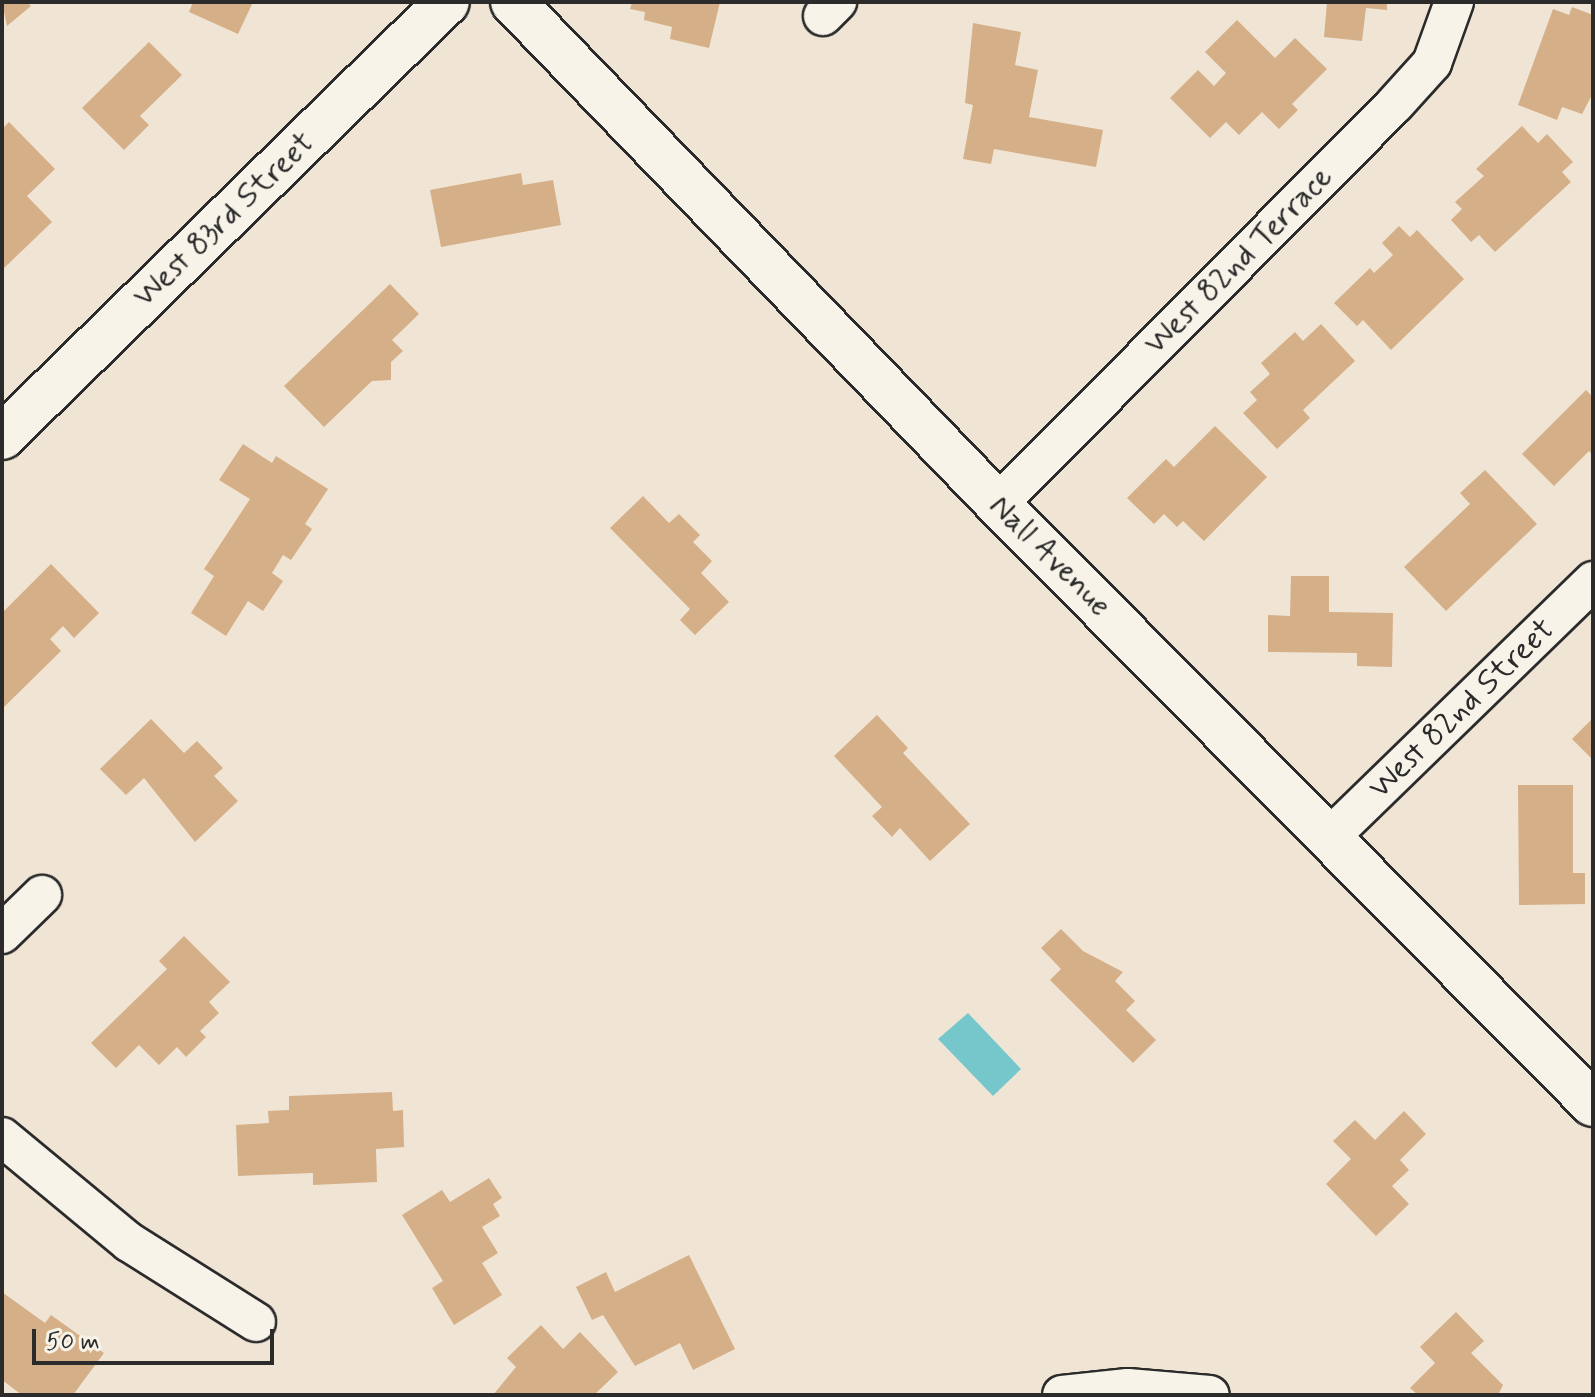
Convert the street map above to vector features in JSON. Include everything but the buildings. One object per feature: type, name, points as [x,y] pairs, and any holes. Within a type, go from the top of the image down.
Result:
[{"type":"main road","name":"West 83rd Street","points":[[2,437],[447,2]]},
{"type":"main road","name":"Nall Avenue","points":[[513,2],[998,504],[1331,836],[1593,1104]]},
{"type":"street","name":"West 82nd Terrace","points":[[998,504],[1394,105],[1432,63],[1454,2]]},
{"type":"street","name":"West 82nd Street","points":[[1331,836],[1593,581]]},
{"type":"street","points":[[2,934],[42,895]]},
{"type":"street","points":[[2,1137],[129,1242],[256,1322]]},
{"type":"street","points":[[1062,1395],[1128,1388],[1188,1389],[1210,1395]]},
{"type":"water","points":[[968,1013],[1021,1069],[993,1096],[938,1039]]}]
